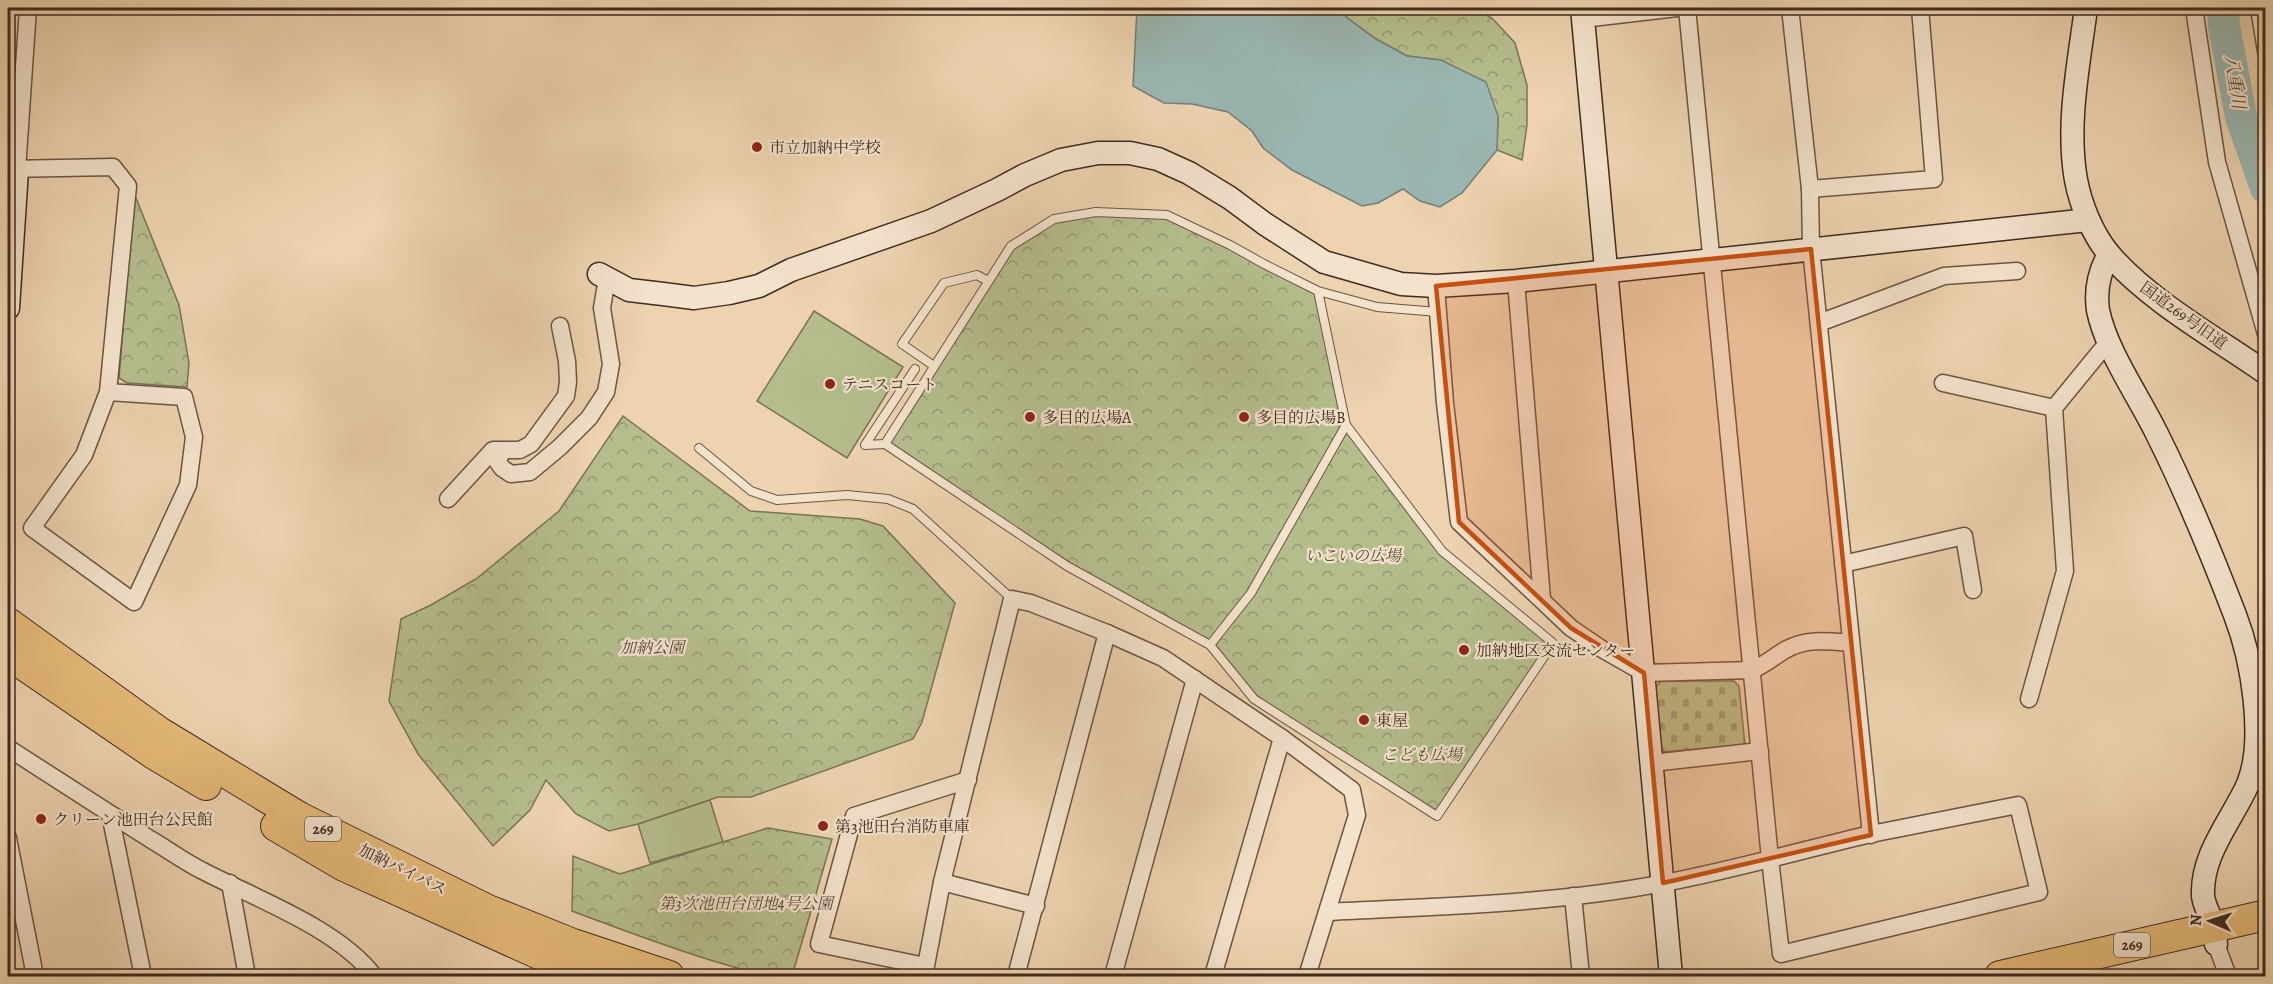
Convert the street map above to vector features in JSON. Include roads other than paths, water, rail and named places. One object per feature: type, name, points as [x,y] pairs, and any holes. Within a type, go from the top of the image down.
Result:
[{"type":"highway","name":"加納バイパス","points":[[8,623],[159,732],[299,818],[488,910],[573,944],[669,976]]},
{"type":"highway","name":"加納バイパス","points":[[8,654],[153,754],[344,866],[548,958],[599,976]]},
{"type":"highway","name":"269","points":[[2080,976],[2215,935],[2265,915]]},
{"type":"highway","name":"269","points":[[2000,976],[2215,935],[2265,934]]},
{"type":"street","points":[[8,308],[12,169],[28,8]]},
{"type":"street","points":[[1671,976],[1582,13],[1677,8]]},
{"type":"street","points":[[1329,912],[1574,896],[1663,883],[1770,859],[1870,835],[2018,805],[2039,892],[1781,954],[1770,859],[1687,8]]},
{"type":"street","points":[[1790,8],[1809,189],[1811,249],[1870,835]]},
{"type":"street","points":[[1809,189],[1934,178],[1920,8]]},
{"type":"street","name":"国道269号旧道","points":[[2086,8],[2076,90],[2073,140],[2076,181],[2088,220],[2109,254],[2145,290],[2265,373]]},
{"type":"street","points":[[2194,8],[2217,162],[2265,334]]},
{"type":"street","points":[[2262,11],[2265,51]]},
{"type":"street","points":[[502,451],[497,461],[502,468],[511,474],[530,472],[560,447],[589,418],[606,392],[612,363],[602,308],[603,276],[629,290],[694,298],[759,286],[791,270],[931,221],[1061,160],[1098,153],[1130,153],[1158,159],[1189,173],[1230,198],[1264,224],[1324,262],[1401,284],[1436,286],[1516,281],[2088,220]]},
{"type":"street","points":[[12,169],[113,167],[128,186],[108,392],[84,455],[32,528],[134,602],[188,485],[194,437],[184,397],[108,392]]},
{"type":"street","points":[[2109,254],[2098,272],[2098,309],[2108,342],[2171,463],[2236,618],[2249,664],[2257,724],[2256,759],[2248,783],[2212,849],[2205,873],[2203,897],[2228,976]]},
{"type":"street","points":[[1819,324],[1944,276],[2017,271]]},
{"type":"street","points":[[1516,281],[1542,599]]},
{"type":"street","points":[[1436,286],[1445,403],[1459,522],[1571,628],[1644,673],[1752,670],[1763,666],[1800,643],[1821,641],[1851,643]]},
{"type":"street","points":[[448,499],[493,450],[520,450],[531,444],[566,396],[567,361],[560,326]]},
{"type":"street","points":[[2029,699],[2065,571],[2054,408],[2108,342]]},
{"type":"street","points":[[1943,383],[2054,408]]},
{"type":"street","points":[[1843,564],[1964,536],[1973,590]]},
{"type":"street","points":[[968,780],[854,816],[819,944],[924,971],[942,882],[968,780],[1012,599],[1031,603],[1163,658],[1282,738],[1352,790],[1357,815],[1329,912],[1307,976]]},
{"type":"street","points":[[1016,976],[1107,633]]},
{"type":"street","points":[[1113,976],[1195,679]]},
{"type":"street","points":[[1213,976],[1282,738]]},
{"type":"street","points":[[8,748],[201,870],[323,933],[364,962],[375,976]]},
{"type":"street","points":[[1652,763],[1760,751]]},
{"type":"street","points":[[110,814],[142,976]]},
{"type":"street","points":[[8,838],[11,869],[35,976]]},
{"type":"street","points":[[942,882],[1036,906]]},
{"type":"street","points":[[230,883],[247,976]]},
{"type":"street","points":[[1574,896],[1581,976]]},
{"type":"lane","points":[[885,444],[1011,246],[1054,219],[1096,212],[1167,215],[1318,291],[1377,307],[1438,312]]},
{"type":"lane","points":[[934,366],[902,344],[944,283],[977,274],[988,281]]},
{"type":"lane","points":[[915,369],[865,445],[885,444],[1067,566],[1210,645],[1254,699],[1437,816],[1553,643],[1442,551],[1346,425],[1318,291]]},
{"type":"lane","points":[[883,417],[896,425]]},
{"type":"lane","points":[[1210,645],[1251,593],[1346,425]]},
{"type":"lane","points":[[699,447],[751,491],[777,500],[847,495],[888,499],[913,509],[1012,599]]},
{"type":"water","points":[[1137,8],[1344,8],[1346,17],[1376,39],[1407,56],[1441,60],[1486,82],[1498,116],[1497,150],[1462,193],[1440,207],[1420,201],[1403,189],[1378,203],[1362,206],[1292,170],[1263,148],[1252,131],[1228,112],[1192,104],[1164,103],[1133,86]]},
{"type":"waterway","name":"八重川","points":[[2223,8],[2224,26],[2241,117],[2266,188]]},
{"type":"place","name":"市立加納中学校","points":[[757,147]]},
{"type":"place","name":"テニスコート","points":[[830,384]]},
{"type":"place","name":"多目的広場A","points":[[1030,417]]},
{"type":"place","name":"多目的広場B","points":[[1244,417]]},
{"type":"place","name":"加納地区交流センター","points":[[1464,650]]},
{"type":"place","name":"東屋","points":[[1364,720]]},
{"type":"place","name":"クリーン池田台公民館","points":[[41,819]]},
{"type":"place","name":"第3池田台消防車庫","points":[[823,826]]},
{"type":"park label","name":"いこいの広場","points":[[1353,555]]},
{"type":"park label","name":"加納公園","points":[[652,647]]},
{"type":"park label","name":"こども広場","points":[[1422,754]]},
{"type":"park label","name":"第3次池田台団地4号公園","points":[[746,903]]}]
